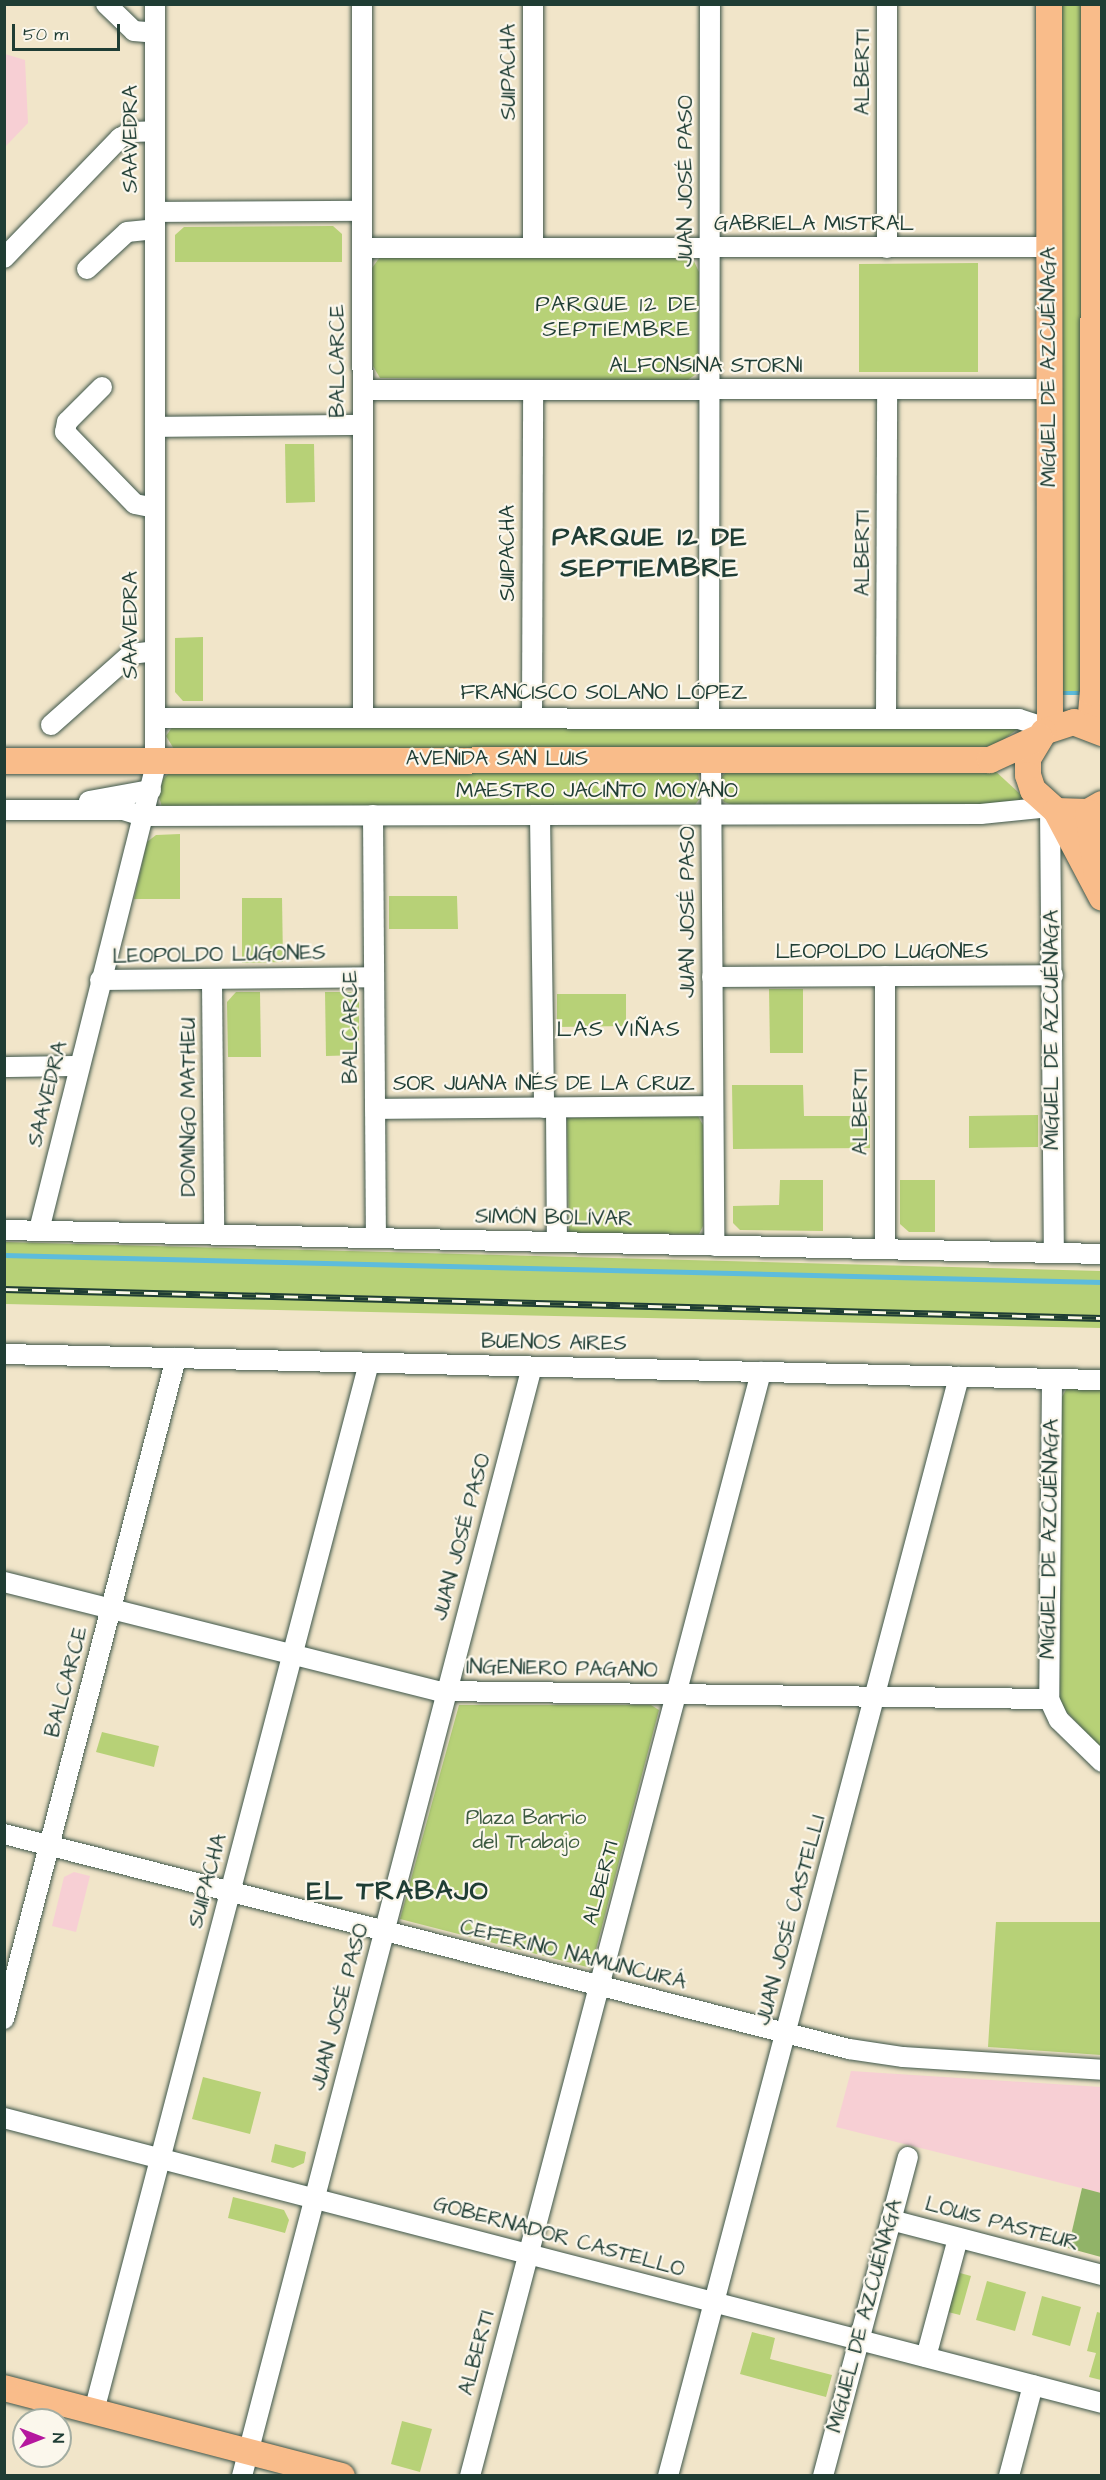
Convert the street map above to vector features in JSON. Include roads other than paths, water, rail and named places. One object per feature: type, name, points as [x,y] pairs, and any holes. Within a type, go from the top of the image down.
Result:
[{"type":"main road","name":"MIGUEL DE AZCUÉNAGA","points":[[1045,733],[1049,389],[1049,4]]},
{"type":"main road","points":[[1094,4],[1096,729]]},
{"type":"main road","name":"AVENIDA SAN LUIS","points":[[4,761],[990,760],[1045,733],[1074,722],[1096,729]]},
{"type":"main road","points":[[1045,733],[1028,759],[1046,803],[1101,897]]},
{"type":"main road","points":[[990,760],[1046,803],[1094,808],[1101,897]]},
{"type":"main road","points":[[4,2388],[94,2411],[245,2463],[342,2475]]},
{"type":"street","points":[[106,4],[134,31],[155,33]]},
{"type":"street","name":"SAAVEDRA","points":[[39,1230],[100,981],[151,790],[155,760],[155,4]]},
{"type":"street","name":"BALCARCE","points":[[362,4],[363,717]]},
{"type":"street","name":"SUIPACHA","points":[[533,4],[533,248]]},
{"type":"street","name":"JUAN JOSÉ PASO","points":[[709,717],[710,4]]},
{"type":"street","name":"ALBERTI","points":[[887,4],[887,248]]},
{"type":"street","points":[[4,258],[120,138],[131,132],[155,131]]},
{"type":"street","points":[[87,268],[127,232],[155,220],[362,212]]},
{"type":"street","name":"GABRIELA MISTRAL","points":[[362,248],[1049,248]]},
{"type":"street","points":[[102,387],[67,422],[65,432],[135,504],[155,508]]},
{"type":"street","name":"ALBERTI","points":[[886,717],[887,389]]},
{"type":"street","name":"ALFONSINA STORNI","points":[[363,390],[1049,389]]},
{"type":"street","name":"SUIPACHA","points":[[532,390],[532,717]]},
{"type":"street","points":[[155,427],[363,425]]},
{"type":"street","points":[[51,725],[129,656],[155,651]]},
{"type":"street","name":"FRANCISCO SOLANO LÓPEZ","points":[[155,718],[886,717],[1019,719],[1045,733]]},
{"type":"street","name":"JUAN JOSÉ PASO","points":[[711,759],[714,1246]]},
{"type":"street","points":[[14,810],[151,790]]},
{"type":"street","name":"MAESTRO JACINTO MOYANO","points":[[143,816],[981,814],[1046,803]]},
{"type":"street","name":"MIGUEL DE AZCUÉNAGA","points":[[1046,803],[1053,975],[1054,1253]]},
{"type":"street","points":[[14,810],[123,810],[143,816]]},
{"type":"street","name":"BALCARCE","points":[[374,815],[376,1238]]},
{"type":"street","points":[[540,815],[557,1242]]},
{"type":"street","name":"LEOPOLDO LUGONES","points":[[712,976],[1053,975]]},
{"type":"street","name":"ALBERTI","points":[[885,976],[885,1249]]},
{"type":"street","name":"LEOPOLDO LUGONES","points":[[100,981],[374,977]]},
{"type":"street","name":"DOMINGO MATHEU","points":[[212,980],[214,1234]]},
{"type":"street","points":[[4,1067],[79,1066]]},
{"type":"street","name":"SOR JUANA INÉS DE LA CRUZ","points":[[375,1109],[713,1106]]},
{"type":"street","name":"SIMÓN BOLÍVAR","points":[[4,1230],[1101,1254]]},
{"type":"street","name":"BUENOS AIRES","points":[[4,1354],[1101,1380]]},
{"type":"street","name":"BALCARCE","points":[[4,2019],[176,1358]]},
{"type":"street","name":"SUIPACHA","points":[[94,2411],[369,1363]]},
{"type":"street","name":"JUAN JOSÉ PASO","points":[[245,2463],[532,1367]]},
{"type":"street","name":"ALBERTI","points":[[470,2475],[760,1372]]},
{"type":"street","name":"JUAN JOSÉ CASTELLI","points":[[669,2475],[959,1377]]},
{"type":"street","name":"MIGUEL DE AZCUÉNAGA","points":[[1049,1699],[1052,1379]]},
{"type":"street","name":"INGENIERO PAGANO","points":[[4,1582],[419,1689],[447,1692],[1049,1699]]},
{"type":"street","points":[[1049,1699],[1059,1720],[1101,1762]]},
{"type":"street","name":"CEFERINO NAMUNCURÁ","points":[[4,1834],[786,2033],[885,2055],[1101,2070]]},
{"type":"street","name":"GOBERNADOR CASTELLO","points":[[4,2118],[1101,2403]]},
{"type":"street","name":"MIGUEL DE AZCUÉNAGA","points":[[823,2475],[908,2157]]},
{"type":"street","name":"LOUIS PASTEUR","points":[[891,2220],[1101,2275]]},
{"type":"street","points":[[926,2357],[958,2238]]},
{"type":"street","points":[[1009,2475],[1033,2385]]},
{"type":"waterway","points":[[1058,693],[1086,693]]},
{"type":"waterway","points":[[4,1255],[1102,1282]]},
{"type":"railway","points":[[4,1289],[1102,1318]]},
{"type":"district","name":"PARQUE 12 DE SEPTIEMBRE","points":[[617,316]]},
{"type":"district","name":"PARQUE 12 DE SEPTIEMBRE","points":[[650,552]]},
{"type":"district","name":"LAS VIÑAS","points":[[619,1030]]},
{"type":"district","name":"EL TRABAJO","points":[[398,1892]]},
{"type":"park label","name":"Plaza Barrio del Trabajo","points":[[526,1830]]}]
